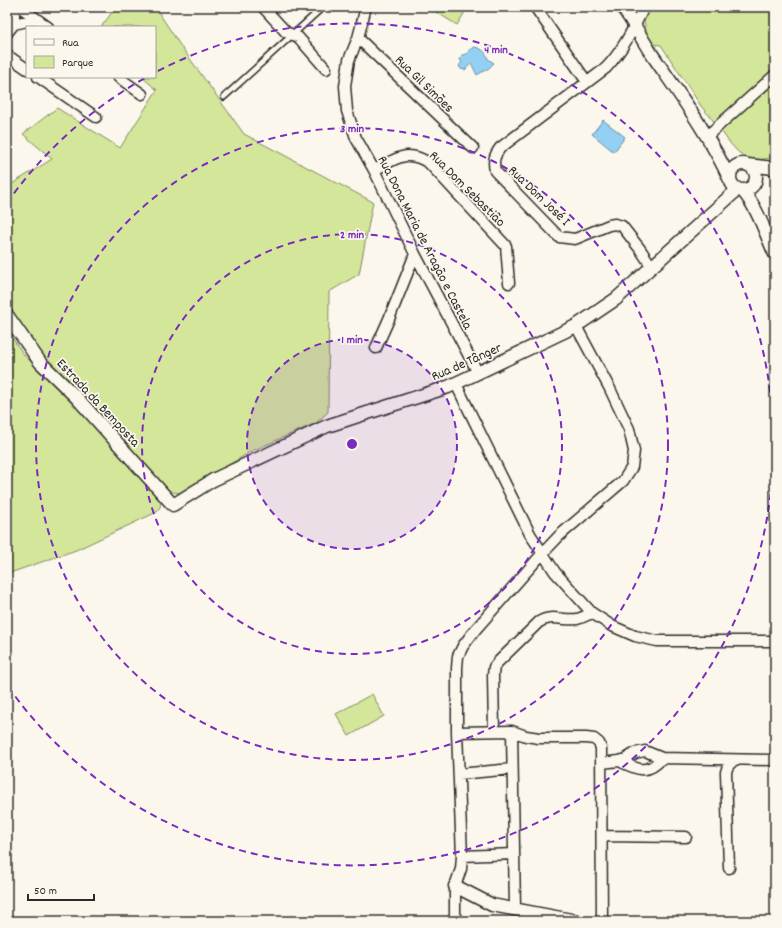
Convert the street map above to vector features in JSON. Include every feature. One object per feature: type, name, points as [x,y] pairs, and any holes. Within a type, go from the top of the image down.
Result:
[{"type":"street","points":[[7,33],[14,24],[14,7]]},
{"type":"street","points":[[20,7],[46,26]]},
{"type":"street","points":[[263,7],[286,32],[298,37],[326,69]]},
{"type":"street","name":"Rua Dona Maria de Aragão e Castela","points":[[366,7],[358,38],[349,60],[345,86],[347,111],[356,138],[374,170],[415,254],[478,373]]},
{"type":"street","points":[[535,7],[587,82]]},
{"type":"street","points":[[622,7],[707,136],[732,184],[748,197],[775,254]]},
{"type":"street","name":"Rua Dom José I","points":[[644,7],[616,57],[606,68],[500,148],[494,156],[494,162],[495,171],[559,237],[575,239],[608,225],[615,224],[622,226],[652,267]]},
{"type":"street","points":[[14,24],[36,19]]},
{"type":"street","name":"Rua Gil Simões","points":[[358,38],[473,148]]},
{"type":"street","points":[[7,55],[26,68]]},
{"type":"street","points":[[707,136],[775,75]]},
{"type":"street","points":[[39,78],[96,117]]},
{"type":"street","points":[[119,78],[142,94]]},
{"type":"street","points":[[716,151],[751,167],[755,173],[755,209]]},
{"type":"street","name":"Rua Dom Sebastião","points":[[374,170],[403,156],[411,155],[420,158],[429,164],[506,246],[509,284]]},
{"type":"street","points":[[730,180],[732,169],[744,164],[774,168]]},
{"type":"street","name":"Rua de Tânger","points":[[173,505],[213,480],[327,426],[448,388],[576,326],[616,299],[740,189],[751,187],[755,182],[774,168]]},
{"type":"street","points":[[376,348],[415,254]]},
{"type":"street","name":"Estrada da Bemposta","points":[[7,315],[40,362],[77,398],[173,505]]},
{"type":"street","points":[[455,921],[455,886],[461,869],[462,856],[457,732],[458,656],[463,646],[475,630],[542,554],[559,536],[623,481],[632,467],[634,451],[630,429],[576,326]]},
{"type":"street","points":[[456,384],[530,534],[555,572],[592,613],[612,626],[635,636],[657,641],[775,641]]},
{"type":"street","points":[[494,730],[493,675],[494,667],[498,662],[539,622],[544,619],[576,619],[592,613]]},
{"type":"street","points":[[457,732],[494,730],[512,731],[526,736],[539,738],[594,739],[599,742],[601,748],[602,921]]},
{"type":"street","points":[[512,731],[515,909]]},
{"type":"street","points":[[601,763],[619,761],[636,753],[645,751],[662,758],[775,760]]},
{"type":"street","points":[[619,761],[637,769],[647,769],[655,766],[662,758]]},
{"type":"street","points":[[729,868],[726,772],[728,766],[734,760]]},
{"type":"street","points":[[459,774],[512,769]]},
{"type":"street","points":[[602,836],[686,837]]},
{"type":"street","points":[[462,856],[514,854]]},
{"type":"street","points":[[455,886],[492,905],[577,921]]},
{"type":"lane","points":[[224,97],[323,7]]},
{"type":"green space","points":[[116,7],[155,7],[180,45],[244,134],[373,202],[359,274],[329,292],[328,412],[316,423],[252,451],[181,493],[172,492],[161,485],[50,365],[26,336],[7,304],[7,187],[52,159],[23,134],[57,108],[120,148],[157,90],[143,78],[156,78],[156,26],[102,26]]},
{"type":"green space","points":[[428,7],[468,7],[457,25]]},
{"type":"green space","points":[[653,7],[775,7],[775,68],[716,124],[701,106],[661,45],[651,44],[648,41],[644,21]]},
{"type":"green space","points":[[775,80],[775,157],[753,159],[742,155],[735,149],[720,129]]},
{"type":"green space","points":[[7,330],[24,355],[72,402],[160,499],[161,504],[157,512],[76,550],[7,574]]},
{"type":"green space","points":[[372,694],[384,716],[349,736],[336,714]]},
{"type":"water","points":[[475,47],[484,51],[488,59],[494,63],[489,68],[477,75],[471,63],[465,70],[461,69],[459,66],[462,62],[460,60],[462,55],[467,54],[469,50]]},
{"type":"water","points":[[603,120],[625,137],[614,152],[592,134]]}]
